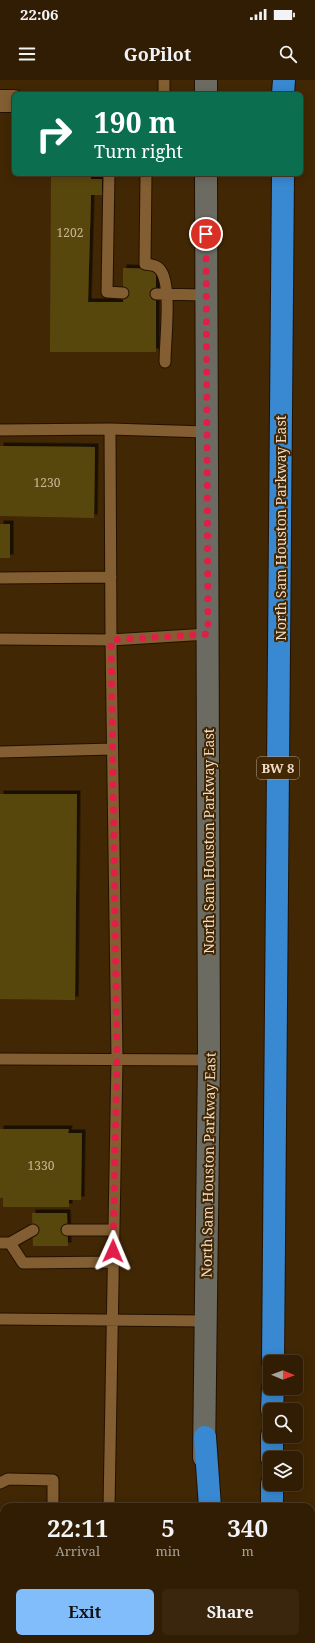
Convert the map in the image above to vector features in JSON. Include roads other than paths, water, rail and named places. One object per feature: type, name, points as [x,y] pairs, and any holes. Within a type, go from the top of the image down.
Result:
[{"type":"highway","points":[[284,80],[284,92]]},
{"type":"highway","name":"North Sam Houston Parkway East","points":[[273,1355],[283,176]]},
{"type":"highway","points":[[205,1437],[210,1503]]},
{"type":"highway","points":[[272,1491],[272,1503]]},
{"type":"main road","points":[[206,80],[206,92]]},
{"type":"main road","name":"North Sam Houston Parkway East","points":[[204,1503],[209,1060],[206,176]]},
{"type":"street","points":[[0,101],[12,101]]},
{"type":"lane","points":[[164,80],[164,92]]},
{"type":"lane","points":[[109,176],[107,292],[123,293]]},
{"type":"lane","points":[[146,176],[145,264],[155,265],[161,270],[165,279],[161,294],[165,362]]},
{"type":"lane","points":[[161,294],[206,294]]},
{"type":"lane","points":[[109,1503],[111,1320],[117,1059],[112,749],[110,429]]},
{"type":"lane","points":[[0,430],[110,429],[206,432]]},
{"type":"lane","points":[[0,578],[111,577]]},
{"type":"lane","points":[[0,640],[111,640],[208,634]]},
{"type":"lane","points":[[0,752],[112,749]]},
{"type":"lane","points":[[0,1059],[209,1060]]},
{"type":"lane","points":[[33,1230],[5,1243],[23,1262],[113,1262]]},
{"type":"lane","points":[[68,1230],[113,1230]]},
{"type":"lane","points":[[0,1319],[206,1321]]},
{"type":"lane","points":[[0,1483],[8,1479],[53,1480],[53,1503]]}]
